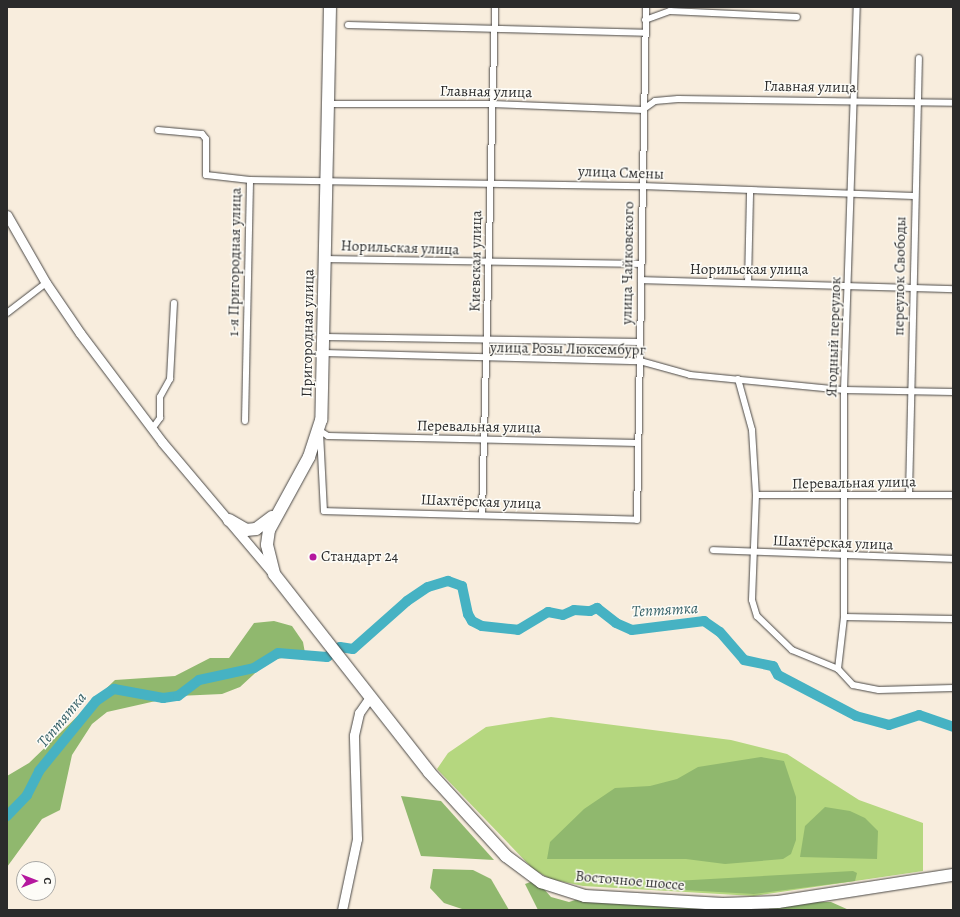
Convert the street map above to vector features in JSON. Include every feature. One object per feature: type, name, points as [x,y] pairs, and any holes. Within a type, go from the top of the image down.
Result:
[{"type":"highway","name":"Пригородная улица","points":[[330,7],[324,354],[320,431],[276,513],[266,545],[272,572],[351,672]]},
{"type":"highway","points":[[229,520],[246,530],[256,529],[276,513]]},
{"type":"highway","name":"Восточное шоссе","points":[[351,672],[429,772],[506,856],[527,875],[562,890],[640,901],[778,902],[953,875]]},
{"type":"street","name":"Киевская улица","points":[[482,515],[490,264],[494,7]]},
{"type":"street","name":"улица Чайковского","points":[[637,520],[646,7]]},
{"type":"street","name":"Ягодный переулок","points":[[838,668],[844,617],[844,390],[849,284],[857,7]]},
{"type":"street","points":[[645,20],[670,11],[797,17]]},
{"type":"street","points":[[348,24],[645,33]]},
{"type":"street","name":"переулок Свободы","points":[[909,495],[914,196],[919,58]]},
{"type":"street","name":"Главная улица","points":[[328,104],[492,104],[645,109],[655,101],[678,99],[953,103]]},
{"type":"street","points":[[158,130],[202,134],[206,139],[206,175],[250,180]]},
{"type":"street","name":"1-я Пригородная улица","points":[[246,422],[250,180],[327,181]]},
{"type":"street","name":"улица Смены","points":[[327,181],[491,182],[642,186],[750,192],[914,196]]},
{"type":"street","points":[[748,283],[750,192]]},
{"type":"street","points":[[7,214],[46,283],[152,429],[272,572]]},
{"type":"street","name":"Норильская улица","points":[[326,259],[490,264],[641,264]]},
{"type":"street","name":"Норильская улица","points":[[641,280],[849,284],[953,289]]},
{"type":"street","points":[[7,313],[46,283]]},
{"type":"street","points":[[152,429],[160,418],[160,397],[170,379],[174,303]]},
{"type":"street","points":[[324,337],[487,338],[640,342]]},
{"type":"street","name":"улица Розы Люксембург","points":[[324,354],[487,360],[640,361],[681,374],[844,390],[953,392]]},
{"type":"street","points":[[738,379],[751,423],[756,495],[752,600],[757,616],[781,642],[803,657],[838,668],[853,685],[879,690],[953,688]]},
{"type":"street","name":"Перевальная улица","points":[[320,431],[328,436],[638,443]]},
{"type":"street","name":"Шахтёрская улица","points":[[320,431],[324,511],[637,520]]},
{"type":"street","name":"Перевальная улица","points":[[756,495],[953,495]]},
{"type":"street","name":"Шахтёрская улица","points":[[713,550],[754,554],[844,558],[953,559]]},
{"type":"street","points":[[844,617],[953,619]]},
{"type":"street","points":[[342,910],[357,839],[354,735],[359,713],[370,697]]},
{"type":"green space","points":[[274,621],[292,626],[303,642],[305,653],[268,661],[240,687],[222,694],[178,696],[107,712],[92,724],[72,755],[60,810],[42,819],[7,867],[7,776],[29,763],[115,680],[175,676],[210,658],[229,658],[254,623]]},
{"type":"green space","points":[[551,717],[731,740],[787,754],[859,800],[923,823],[923,871],[754,896],[583,886],[550,879],[533,869],[437,769],[448,753],[486,727]]},
{"type":"green space","points":[[761,757],[784,761],[796,797],[796,840],[791,854],[783,859],[725,864],[686,859],[547,859],[550,842],[584,809],[615,788],[650,786],[677,779],[698,767]]},
{"type":"green space","points":[[401,796],[441,801],[494,860],[421,856]]},
{"type":"green space","points":[[825,807],[850,811],[865,818],[878,831],[877,859],[800,857],[805,826]]},
{"type":"green space","points":[[433,869],[473,870],[491,879],[509,910],[465,910],[444,903],[430,888]]},
{"type":"green space","points":[[853,871],[857,873],[855,881],[754,894],[665,889],[659,888],[657,882]]},
{"type":"green space","points":[[536,880],[551,897],[569,902],[591,895],[753,903],[757,910],[538,910],[525,884]]},
{"type":"green space","points":[[773,902],[831,902],[849,910],[768,910]]},
{"type":"waterway","name":"Тептятка","points":[[7,816],[27,795],[39,771],[96,701],[114,689],[163,698],[178,696],[199,680],[254,668],[278,653],[327,657],[340,647],[353,649],[407,601],[428,587],[448,581],[462,586],[468,614],[472,621],[482,626],[518,630],[548,612],[563,615],[574,610],[590,611],[597,608],[616,623],[632,630],[704,621],[720,632],[744,660],[773,666],[778,675],[856,716],[889,725],[919,715],[953,727]]},
{"type":"place","name":"Стандарт 24","points":[[313,557]]}]
